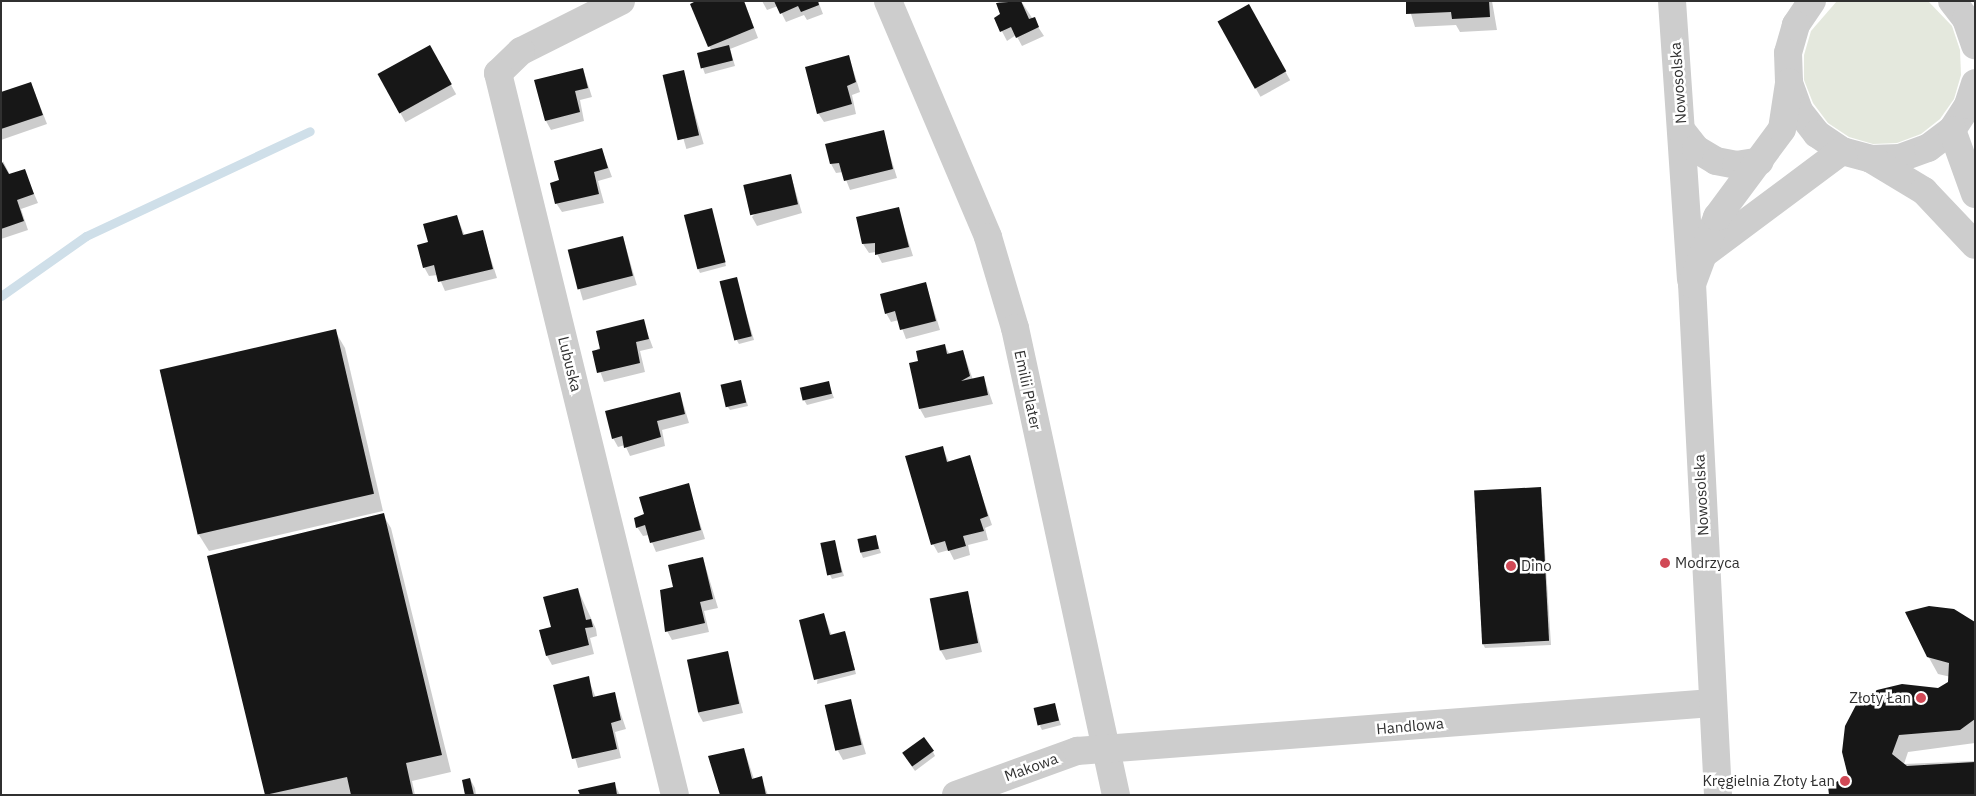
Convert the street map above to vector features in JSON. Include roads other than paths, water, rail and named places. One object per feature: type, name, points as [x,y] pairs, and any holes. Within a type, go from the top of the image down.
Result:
[{"type":"street","name":"Lubuska","points":[[621,1],[521,51],[498,73],[675,795]]},
{"type":"street","name":"Emilii Plater","points":[[888,1],[988,237],[1015,328],[1116,795]]},
{"type":"street","name":"Nowosolska","points":[[1672,1],[1692,284],[1718,795]]},
{"type":"street","points":[[1812,1],[1796,25],[1788,53],[1789,83],[1799,111],[1818,134],[1842,151],[1870,159],[1924,191],[1975,245]]},
{"type":"street","points":[[1952,1],[1966,19],[1975,45]]},
{"type":"street","name":"Nowosolska","points":[[1692,284],[1717,217],[1782,129],[1789,83]]},
{"type":"street","points":[[1870,159],[1900,158],[1928,148],[1952,130],[1968,105],[1975,83]]},
{"type":"street","points":[[1952,130],[1975,194]]},
{"type":"street","points":[[1682,131],[1696,149],[1716,161],[1736,165],[1760,161]]},
{"type":"street","points":[[1705,253],[1842,151]]},
{"type":"street","name":"Handlowa","points":[[1107,752],[1712,702]]},
{"type":"street","name":"Makowa","points":[[956,795],[1077,751],[1107,752]]},
{"type":"waterway","points":[[1,296],[86,236],[310,131]]},
{"type":"place","name":"Modrzyca","points":[[1665,563]]},
{"type":"place","name":"Dino","points":[[1511,566]]},
{"type":"place","name":"Złoty Łan","points":[[1921,698]]},
{"type":"place","name":"Kręgielnia Złoty Łan","points":[[1845,781]]}]
